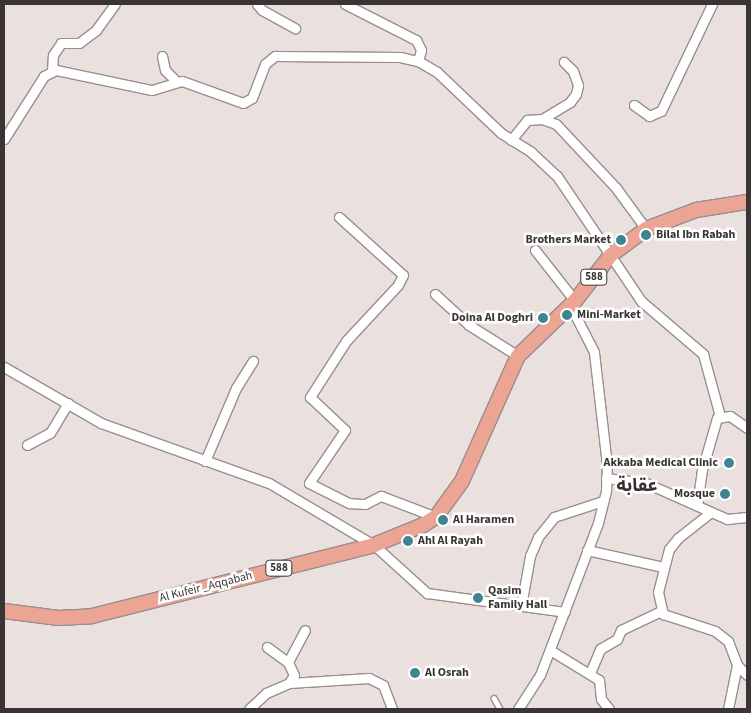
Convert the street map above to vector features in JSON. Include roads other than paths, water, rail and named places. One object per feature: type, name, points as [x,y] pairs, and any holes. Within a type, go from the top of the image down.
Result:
[{"type":"main road","name":"588","points":[[518,356],[573,303],[611,255],[646,229],[696,210],[747,202]]},
{"type":"main road","name":"Al Kufeir _Aqqabah","points":[[4,611],[59,618],[92,616],[374,545],[436,517],[462,482],[518,356]]},
{"type":"street","points":[[52,72],[53,55],[61,43],[80,43],[96,30],[115,4]]},
{"type":"street","points":[[258,4],[262,10],[295,28]]},
{"type":"street","points":[[346,4],[416,40],[421,50],[418,61]]},
{"type":"street","points":[[634,105],[649,116],[660,111],[712,4]]},
{"type":"street","points":[[162,56],[165,70],[176,82]]},
{"type":"street","points":[[4,139],[44,76],[52,72],[65,70],[152,90],[176,82],[200,86],[231,101],[243,103],[252,98],[266,64],[276,56],[400,56],[418,61],[437,72],[511,140],[531,152],[557,176],[641,301],[703,354],[720,416],[702,470],[697,505]]},
{"type":"street","points":[[542,119],[570,102],[576,94],[578,85],[573,71],[564,62]]},
{"type":"street","points":[[511,140],[527,120],[542,119],[556,124],[634,209],[646,229]]},
{"type":"street","points":[[339,216],[403,275],[398,285],[346,341],[310,397],[345,430],[310,483],[349,503],[365,504],[381,496],[436,517]]},
{"type":"street","points":[[518,709],[540,675],[550,650],[603,501],[606,478],[594,352],[573,303],[535,250]]},
{"type":"street","points":[[435,294],[469,325],[518,356]]},
{"type":"street","points":[[205,461],[236,388],[253,361]]},
{"type":"street","points":[[4,366],[100,423],[268,483],[374,545],[427,593],[564,612]]},
{"type":"street","points":[[27,445],[50,432],[68,403]]},
{"type":"street","points":[[720,416],[730,416],[747,428]]},
{"type":"street","points":[[606,478],[640,481],[727,519],[746,517],[747,528]]},
{"type":"street","points":[[521,606],[530,556],[538,537],[554,517],[603,501]]},
{"type":"street","points":[[711,512],[678,538],[669,550],[658,592],[662,611],[667,616],[720,633],[728,641],[737,665],[747,675]]},
{"type":"street","points":[[587,550],[663,567]]},
{"type":"street","points":[[590,673],[600,648],[617,639],[621,630],[662,611]]},
{"type":"street","points":[[288,662],[305,630]]},
{"type":"street","points":[[267,647],[288,662],[294,675],[289,683]]},
{"type":"street","points":[[550,650],[599,680],[601,699],[609,709]]},
{"type":"street","points":[[728,709],[737,665]]},
{"type":"street","points":[[249,709],[266,692],[289,683],[374,678],[383,685],[392,709]]},
{"type":"lane","points":[[494,698],[500,709]]},
{"type":"place","name":"Bilal Ibn Rabah","points":[[646,235]]},
{"type":"place","name":"Brothers Market","points":[[621,240]]},
{"type":"place","name":"Mini-Market","points":[[567,315]]},
{"type":"place","name":"Doina Al Doghri","points":[[543,318]]},
{"type":"place","name":"Akkaba Medical Clinic","points":[[729,463]]},
{"type":"place","name":"Mosque","points":[[725,494]]},
{"type":"place","name":"Al Haramen","points":[[443,520]]},
{"type":"place","name":"Ahl Al Rayah","points":[[408,541]]},
{"type":"place","name":"Qasim Family Hall","points":[[478,598]]},
{"type":"place","name":"Al Osrah","points":[[415,673]]},
{"type":"district","name":"عقابة","points":[[637,486]]}]
